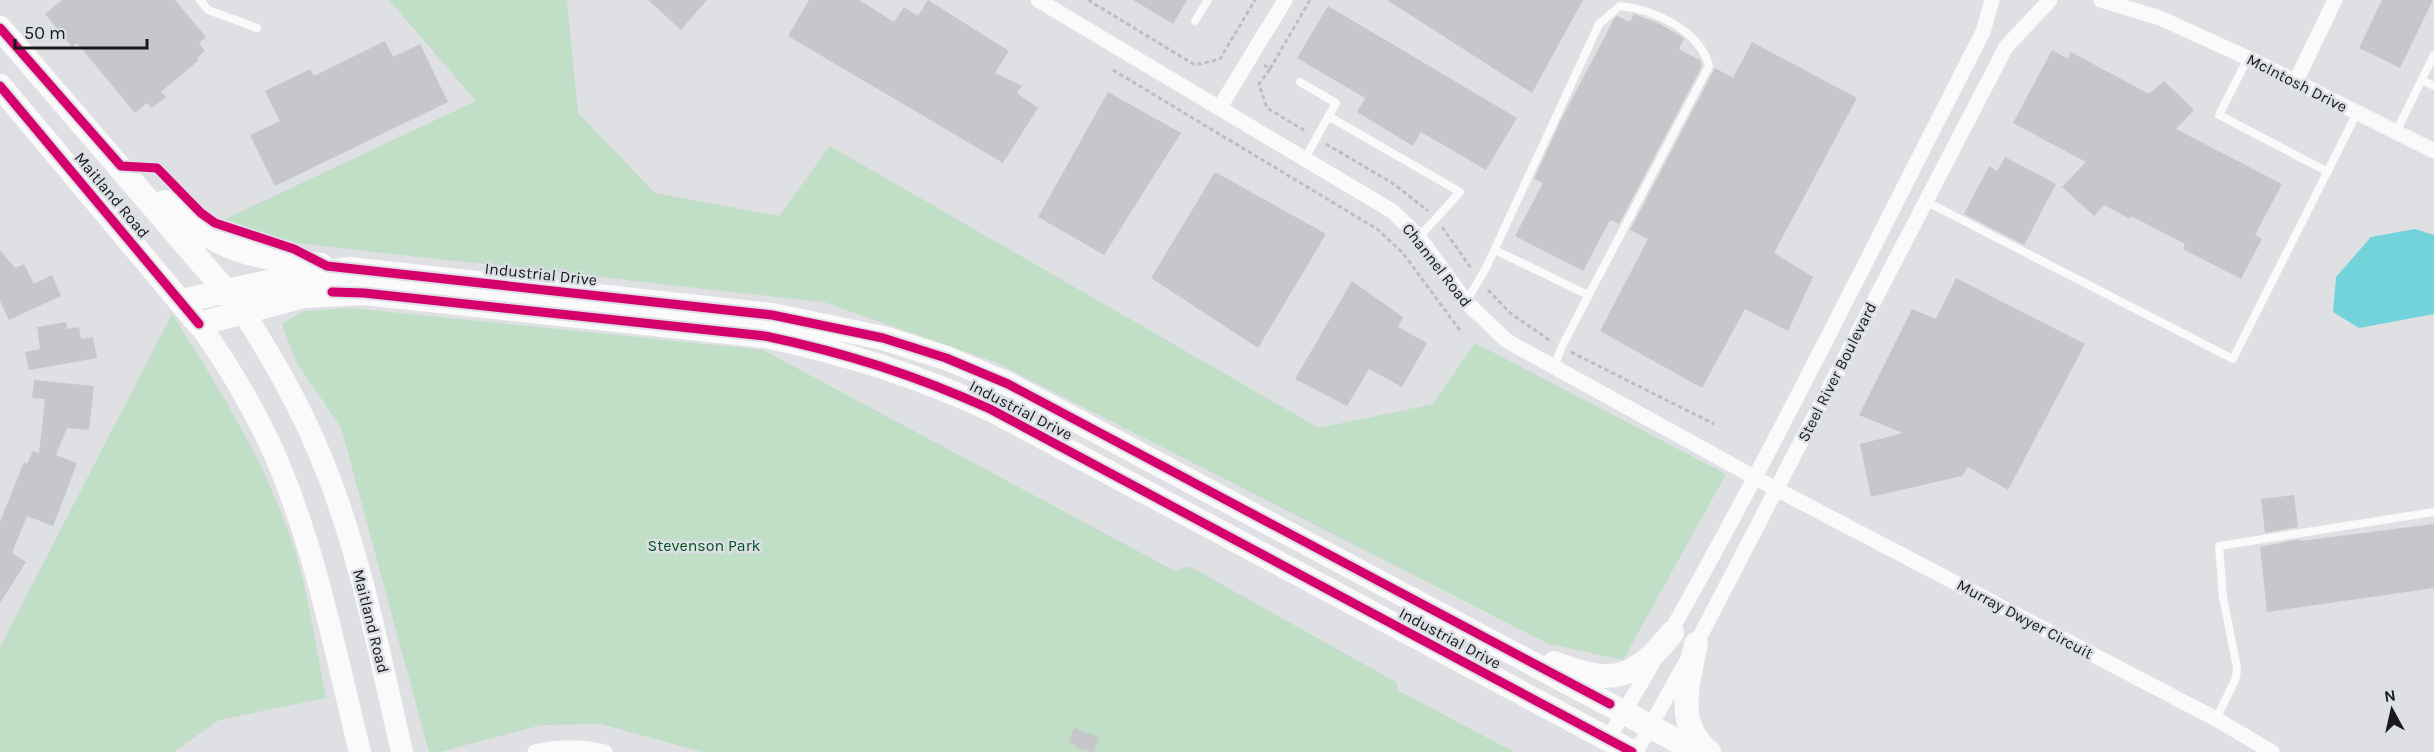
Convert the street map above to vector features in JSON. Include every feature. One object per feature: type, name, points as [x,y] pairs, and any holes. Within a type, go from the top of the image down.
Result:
[{"type":"highway","name":"Maitland Road","points":[[0,28],[121,166],[243,312]]},
{"type":"highway","name":"Maitland Road","points":[[0,86],[199,324]]},
{"type":"highway","points":[[121,166],[208,236],[228,245],[274,259],[349,269]]},
{"type":"highway","name":"Industrial Drive","points":[[182,301],[286,278],[349,269],[772,315],[883,338],[946,358],[1008,384],[1698,752]]},
{"type":"highway","name":"Industrial Drive","points":[[199,324],[304,296],[332,292],[364,293],[765,336],[825,348],[879,364],[935,384],[990,409],[1634,752]]},
{"type":"highway","points":[[1459,626],[1568,669],[1610,675],[1629,674],[1642,666],[1672,633]]},
{"type":"highway","points":[[1696,644],[1686,707],[1692,733],[1700,745],[1709,752]]},
{"type":"main road","name":"Maitland Road","points":[[243,312],[295,402],[321,457],[338,503],[355,557],[402,752]]},
{"type":"main road","name":"Maitland Road","points":[[199,324],[230,367],[270,444],[317,578],[360,752]]},
{"type":"street","name":"Channel Road","points":[[1038,0],[1392,212],[1419,237],[1466,302],[1507,341],[1776,489]]},
{"type":"street","points":[[1220,107],[1284,0]]},
{"type":"street","name":"Steel River Boulevard","points":[[1608,739],[1672,633],[1754,477],[1983,32],[1992,0]]},
{"type":"street","points":[[2032,0],[2039,0]]},
{"type":"street","name":"Steel River Boulevard","points":[[1634,752],[1696,644],[2006,47],[2050,0]]},
{"type":"street","name":"McIntosh Drive","points":[[2101,0],[2160,18],[2248,58],[2434,151]]},
{"type":"street","name":"McIntosh Drive","points":[[2135,0],[2160,18]]},
{"type":"street","points":[[2295,83],[2335,0]]},
{"type":"street","name":"Murray Dwyer Circuit","points":[[1776,489],[2216,719],[2272,752]]},
{"type":"street","points":[[535,752],[564,747],[584,747],[605,752]]},
{"type":"lane","points":[[200,0],[208,10],[257,28]]},
{"type":"lane","points":[[1195,21],[1208,0]]},
{"type":"lane","points":[[1466,302],[1495,250],[1599,24],[1620,6],[1636,8],[1689,33],[1706,55],[1708,66],[1588,295],[1553,368]]},
{"type":"lane","points":[[2396,132],[2434,55]]},
{"type":"lane","points":[[2248,58],[2219,115],[2328,172]]},
{"type":"lane","points":[[2422,80],[2434,86]]},
{"type":"lane","points":[[1300,82],[1336,103],[1305,158]]},
{"type":"lane","points":[[1925,201],[2233,359],[2357,113]]},
{"type":"lane","points":[[1328,116],[1460,192],[1419,237]]},
{"type":"lane","points":[[1495,250],[1588,295]]},
{"type":"lane","points":[[2216,719],[2236,678],[2237,668],[2223,597],[2218,546],[2434,512]]},
{"type":"path","points":[[1088,0],[1195,65],[1220,58],[1255,0]]},
{"type":"path","points":[[1310,0],[1259,84],[1267,108],[1414,198],[1435,220],[1479,279],[1509,313],[1562,347],[1714,424]]},
{"type":"path","points":[[1228,45],[1233,47]]},
{"type":"path","points":[[1264,65],[1270,69]]},
{"type":"path","points":[[1113,70],[1387,237],[1414,268],[1462,333]]},
{"type":"path","points":[[1283,124],[1286,119]]},
{"type":"path","points":[[1262,159],[1264,154]]},
{"type":"green space","points":[[389,0],[567,0],[578,113],[655,193],[779,216],[830,146],[1319,428],[1433,404],[1475,343],[1726,474],[1623,660],[1549,644],[995,362],[823,302],[295,243],[219,222],[476,101]]},
{"type":"green space","name":"Stevenson Park","points":[[351,308],[763,350],[1175,571],[1189,566],[1396,682],[1399,691],[1514,752],[702,752],[601,724],[542,725],[439,752],[429,752],[341,427],[296,362],[282,324],[304,311]]},
{"type":"green space","points":[[172,314],[227,404],[261,466],[275,498],[299,565],[326,698],[219,720],[174,752],[0,752],[0,647]]},
{"type":"water","points":[[2415,229],[2434,235],[2434,314],[2359,328],[2333,312],[2336,277],[2371,237]]},
{"type":"building","points":[[62,0],[175,0],[206,37],[199,43],[205,51],[197,58],[199,60],[161,92],[166,97],[152,108],[147,103],[135,113],[77,43],[72,47],[45,14]]},
{"type":"building","points":[[648,0],[707,0],[681,30]]},
{"type":"building","points":[[809,0],[859,0],[894,22],[904,7],[918,16],[928,0],[1009,51],[995,73],[1022,86],[1017,93],[1038,108],[1003,163],[788,36]]},
{"type":"building","points":[[1133,0],[1187,0],[1173,24]]},
{"type":"building","points":[[1387,0],[1583,0],[1532,93]]},
{"type":"building","points":[[2382,0],[2433,0],[2400,68],[2359,48]]},
{"type":"building","points":[[1328,6],[1517,118],[1486,170],[1421,132],[1413,146],[1357,112],[1365,98],[1297,58]]},
{"type":"building","points":[[1634,14],[1658,23],[1682,37],[1684,39],[1679,49],[1700,60],[1702,66],[1619,224],[1610,220],[1583,271],[1515,236],[1543,183],[1534,179],[1562,118],[1614,19],[1617,16],[1630,22]]},
{"type":"building","points":[[385,41],[393,57],[420,44],[448,102],[275,186],[250,135],[280,121],[265,91],[310,69],[314,76]]},
{"type":"building","points":[[1752,42],[1857,98],[1774,253],[1813,277],[1788,331],[1745,309],[1702,388],[1600,331],[1648,239],[1630,230],[1715,68],[1733,78]]},
{"type":"building","points":[[2052,50],[2068,59],[2071,52],[2149,94],[2164,81],[2194,110],[2176,129],[2282,184],[2255,235],[2262,239],[2241,279],[2183,249],[2185,244],[2131,216],[2130,219],[2104,205],[2094,216],[2062,187],[2086,162],[2013,123]]},
{"type":"building","points":[[1108,92],[1181,133],[1104,255],[1038,217]]},
{"type":"building","points":[[2005,157],[2056,184],[2024,245],[1964,214],[1989,166],[1997,171]]},
{"type":"building","points":[[1215,172],[1326,234],[1258,348],[1151,278]]},
{"type":"building","points":[[0,250],[15,268],[24,264],[34,284],[52,275],[61,296],[9,320],[0,301]]},
{"type":"building","points":[[1956,278],[2085,344],[2008,490],[1968,467],[1962,476],[1871,497],[1860,444],[1903,433],[1859,415],[1912,309],[1936,319]]},
{"type":"building","points":[[1352,281],[1403,317],[1398,327],[1427,343],[1402,387],[1369,369],[1347,406],[1295,379]]},
{"type":"building","points":[[66,322],[67,329],[79,327],[81,339],[93,337],[97,358],[29,370],[25,352],[40,349],[37,327]]},
{"type":"building","points":[[34,380],[94,386],[89,430],[67,428],[56,455],[77,463],[67,490],[53,526],[27,516],[12,553],[26,562],[0,603],[0,522],[24,462],[27,464],[33,451],[39,453],[45,399],[32,398]]},
{"type":"building","points":[[2294,495],[2298,527],[2265,533],[2261,499]]},
{"type":"building","points":[[2434,524],[2434,588],[2267,612],[2260,547],[2300,539],[2300,541]]},
{"type":"building","points":[[1074,728],[1099,737],[1094,752],[1075,748],[1076,745],[1069,743]]},
{"type":"cycle path","points":[[0,28],[121,166],[157,168],[201,213],[215,223],[294,249],[327,266],[772,315],[883,338],[946,358],[1008,384],[1610,704]]},
{"type":"cycle path","points":[[0,86],[199,324]]},
{"type":"cycle path","points":[[332,292],[364,293],[765,336],[824,350],[907,375],[990,409],[1632,752]]}]
